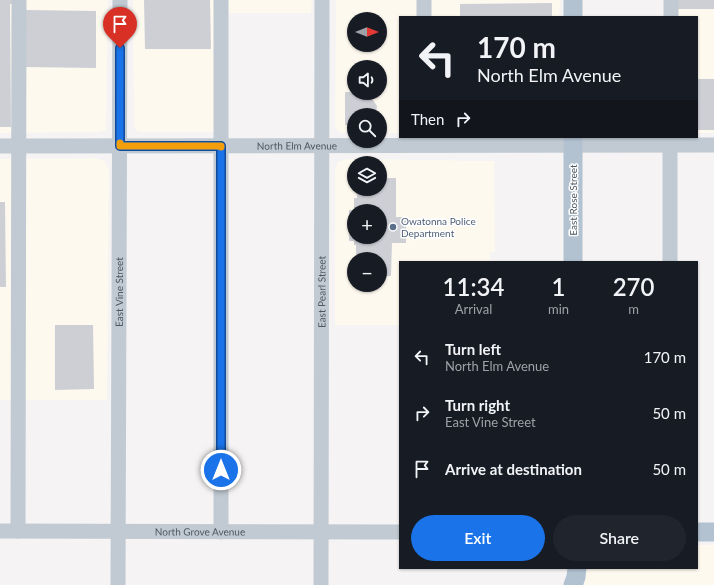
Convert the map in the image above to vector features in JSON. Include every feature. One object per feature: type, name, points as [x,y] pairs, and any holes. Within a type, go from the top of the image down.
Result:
[{"type":"main road","points":[[573,0],[573,16]]},
{"type":"main road","name":"East Rose Street","points":[[573,141],[573,261]]},
{"type":"main road","points":[[698,532],[714,532]]},
{"type":"street","points":[[18,531],[19,0]]},
{"type":"street","name":"East Vine Street","points":[[118,585],[120,0]]},
{"type":"street","points":[[221,0],[221,532]]},
{"type":"street","name":"East Pearl Street","points":[[321,585],[322,0]]},
{"type":"street","points":[[424,0],[424,16]]},
{"type":"street","points":[[671,0],[671,16]]},
{"type":"street","name":"North Elm Avenue","points":[[0,146],[322,146],[424,141],[670,141],[714,145]]},
{"type":"street","points":[[670,141],[670,261]]},
{"type":"street","name":"North Grove Avenue","points":[[0,531],[399,532]]},
{"type":"shaded area","points":[[0,0],[108,0],[106,130],[98,132],[0,133]]},
{"type":"shaded area","points":[[133,0],[312,0],[311,13],[226,13],[223,132],[141,132],[135,130],[134,121]]},
{"type":"shaded area","points":[[336,0],[560,0],[559,16],[399,16],[399,133],[387,133],[387,108],[347,108],[347,133],[340,133],[335,127]]},
{"type":"shaded area","points":[[665,0],[714,0],[714,133],[698,133],[698,16],[666,16]]},
{"type":"shaded area","points":[[95,158],[105,161],[109,170],[107,400],[0,400],[0,159]]},
{"type":"shaded area","points":[[347,159],[347,196],[387,196],[387,160],[494,161],[495,252],[490,252],[490,261],[399,261],[399,325],[335,325],[335,171],[338,162]]},
{"type":"shaded area","points":[[698,545],[714,545],[714,585],[584,585],[584,569],[698,569]]},
{"type":"building","points":[[0,0],[14,0],[14,4],[10,4],[11,127],[0,127]]},
{"type":"building","points":[[144,0],[210,0],[211,49],[145,49]]},
{"type":"building","points":[[676,0],[714,0],[714,9],[676,9]]},
{"type":"building","points":[[552,3],[552,16],[460,16],[460,4]]},
{"type":"building","points":[[25,10],[96,11],[96,68],[24,67]]},
{"type":"building","points":[[698,79],[714,79],[714,130],[698,130]]},
{"type":"building","points":[[345,92],[347,92],[347,100],[373,100],[377,108],[347,108],[347,125],[345,125]]},
{"type":"building","points":[[387,178],[396,178],[396,217],[406,217],[406,243],[392,243],[391,276],[387,276],[387,252],[356,252],[356,245],[354,245],[387,244],[387,204],[354,204],[354,198],[357,198],[357,196],[387,196]]},
{"type":"building","points":[[0,202],[5,202],[6,287],[0,287]]},
{"type":"building","points":[[55,325],[93,325],[94,389],[55,390]]},
{"type":"slow traffic","points":[[120,143],[120,146],[221,147]]},
{"type":"place","name":"Owatonna Police Department","points":[[393,227]]},
{"type":"route","points":[[120,48],[120,146],[221,146],[221,470]]}]
